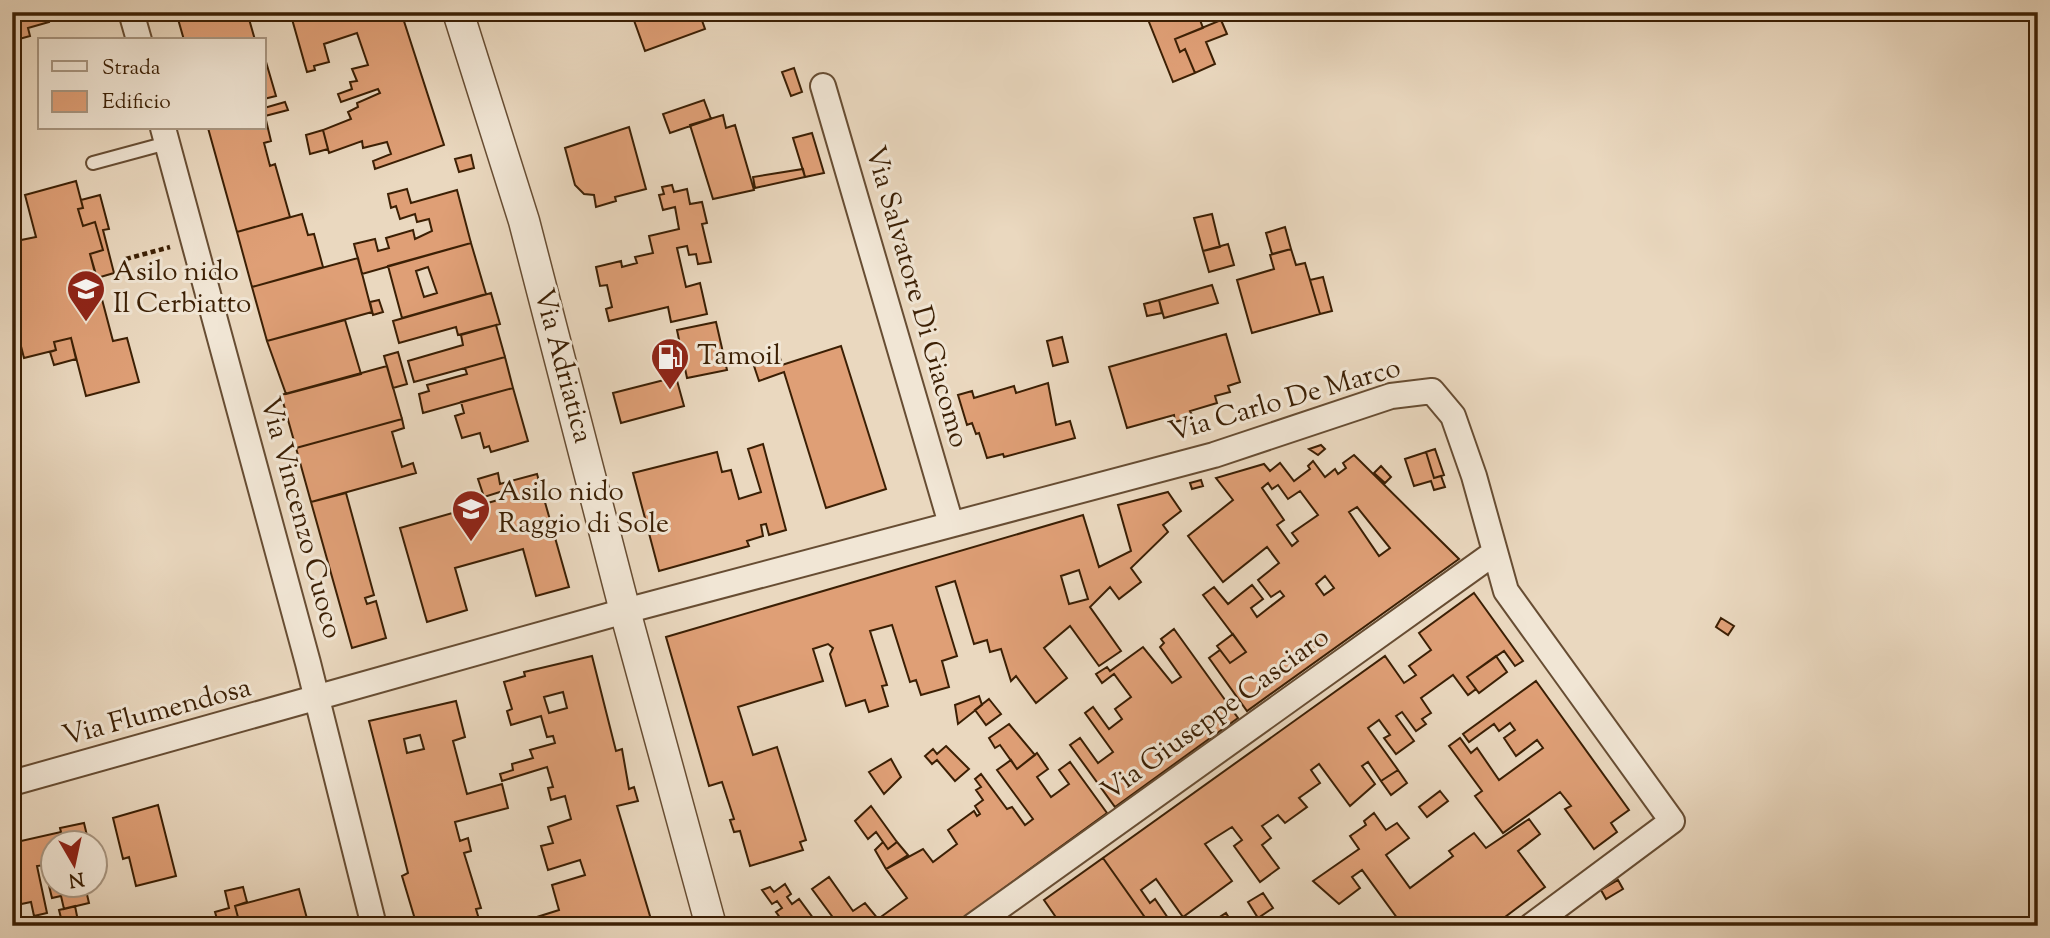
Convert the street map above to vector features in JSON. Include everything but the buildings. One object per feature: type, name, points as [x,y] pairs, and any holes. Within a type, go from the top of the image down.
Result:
[{"type":"street","points":[[131,12],[138,38]]},
{"type":"street","name":"Via Adriatica","points":[[458,12],[524,221],[625,611],[711,926]]},
{"type":"street","name":"Via Salvatore Di Giacomo","points":[[823,86],[951,524]]},
{"type":"street","name":"Via Vincenzo Cuoco","points":[[165,135],[317,699],[374,926]]},
{"type":"street","name":"Via Carlo De Marco","points":[[625,611],[1214,455],[1391,396],[1432,391],[1453,416],[1474,476],[1506,591],[1672,821],[1531,926]]},
{"type":"street","name":"Via Giuseppe Casciaro","points":[[973,926],[1494,553]]},
{"type":"street","name":"Via Flumendosa","points":[[12,783],[625,611]]},
{"type":"lane","points":[[93,163],[165,135]]},
{"type":"path","points":[[126,259],[194,241]]},
{"type":"place","name":"Asilo nido Il Cerbiatto","points":[[86,323]]},
{"type":"place","name":"Tamoil","points":[[670,391]]},
{"type":"place","name":"Asilo nido Raggio di Sole","points":[[471,543]]}]
